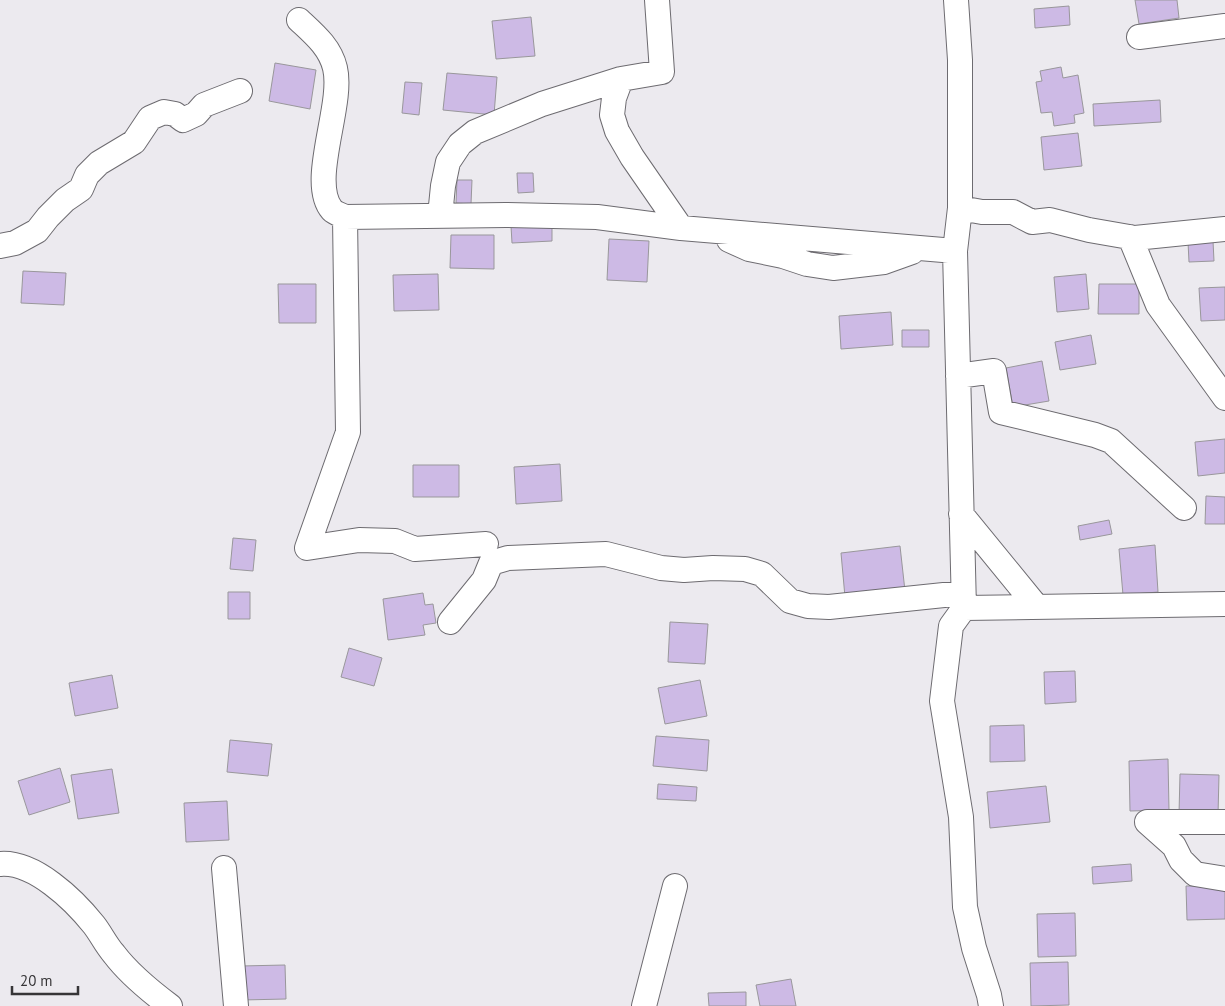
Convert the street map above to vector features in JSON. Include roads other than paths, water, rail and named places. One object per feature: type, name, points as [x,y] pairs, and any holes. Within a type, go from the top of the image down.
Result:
[{"type":"street","points":[[440,216],[448,162],[460,144],[475,132],[542,104],[621,79],[662,72],[657,0]]},
{"type":"street","points":[[956,0],[960,60],[960,208],[955,251],[963,600],[951,626],[942,701],[961,817],[965,907],[974,948],[991,1006]]},
{"type":"street","points":[[299,20],[329,50],[335,68],[336,88],[323,181],[325,199],[333,211],[345,217],[506,215],[597,217],[711,231],[955,251]]},
{"type":"street","points":[[1140,37],[1225,26]]},
{"type":"street","points":[[621,79],[614,98],[612,114],[617,131],[632,157],[681,228]]},
{"type":"street","points":[[0,246],[15,243],[37,231],[65,200],[81,190],[87,175],[99,164],[134,142],[150,118],[164,112],[175,114],[183,120],[196,114],[204,105],[240,91]]},
{"type":"street","points":[[960,208],[982,212],[1013,212],[1032,222],[1050,220],[1089,230],[1130,237],[1225,229]]},
{"type":"street","points":[[345,217],[348,432],[307,548],[359,540],[395,541],[416,549],[486,544]]},
{"type":"street","points":[[1130,237],[1158,305],[1225,398]]},
{"type":"street","points":[[958,376],[994,371],[1001,412],[1095,435],[1111,442],[1184,508]]},
{"type":"street","points":[[962,514],[1037,607]]},
{"type":"street","points":[[450,622],[484,580],[491,563],[508,558],[606,554],[660,568],[684,570],[713,568],[745,569],[762,574],[790,601],[808,606],[830,607],[963,600],[1037,607],[1225,604]]},
{"type":"street","points":[[1225,822],[1147,822],[1174,846],[1181,860],[1195,874],[1225,879]]},
{"type":"street","points":[[0,864],[29,868],[74,901],[133,976],[170,1006]]},
{"type":"street","points":[[224,868],[236,1006]]},
{"type":"street","points":[[644,1006],[675,886]]}]
